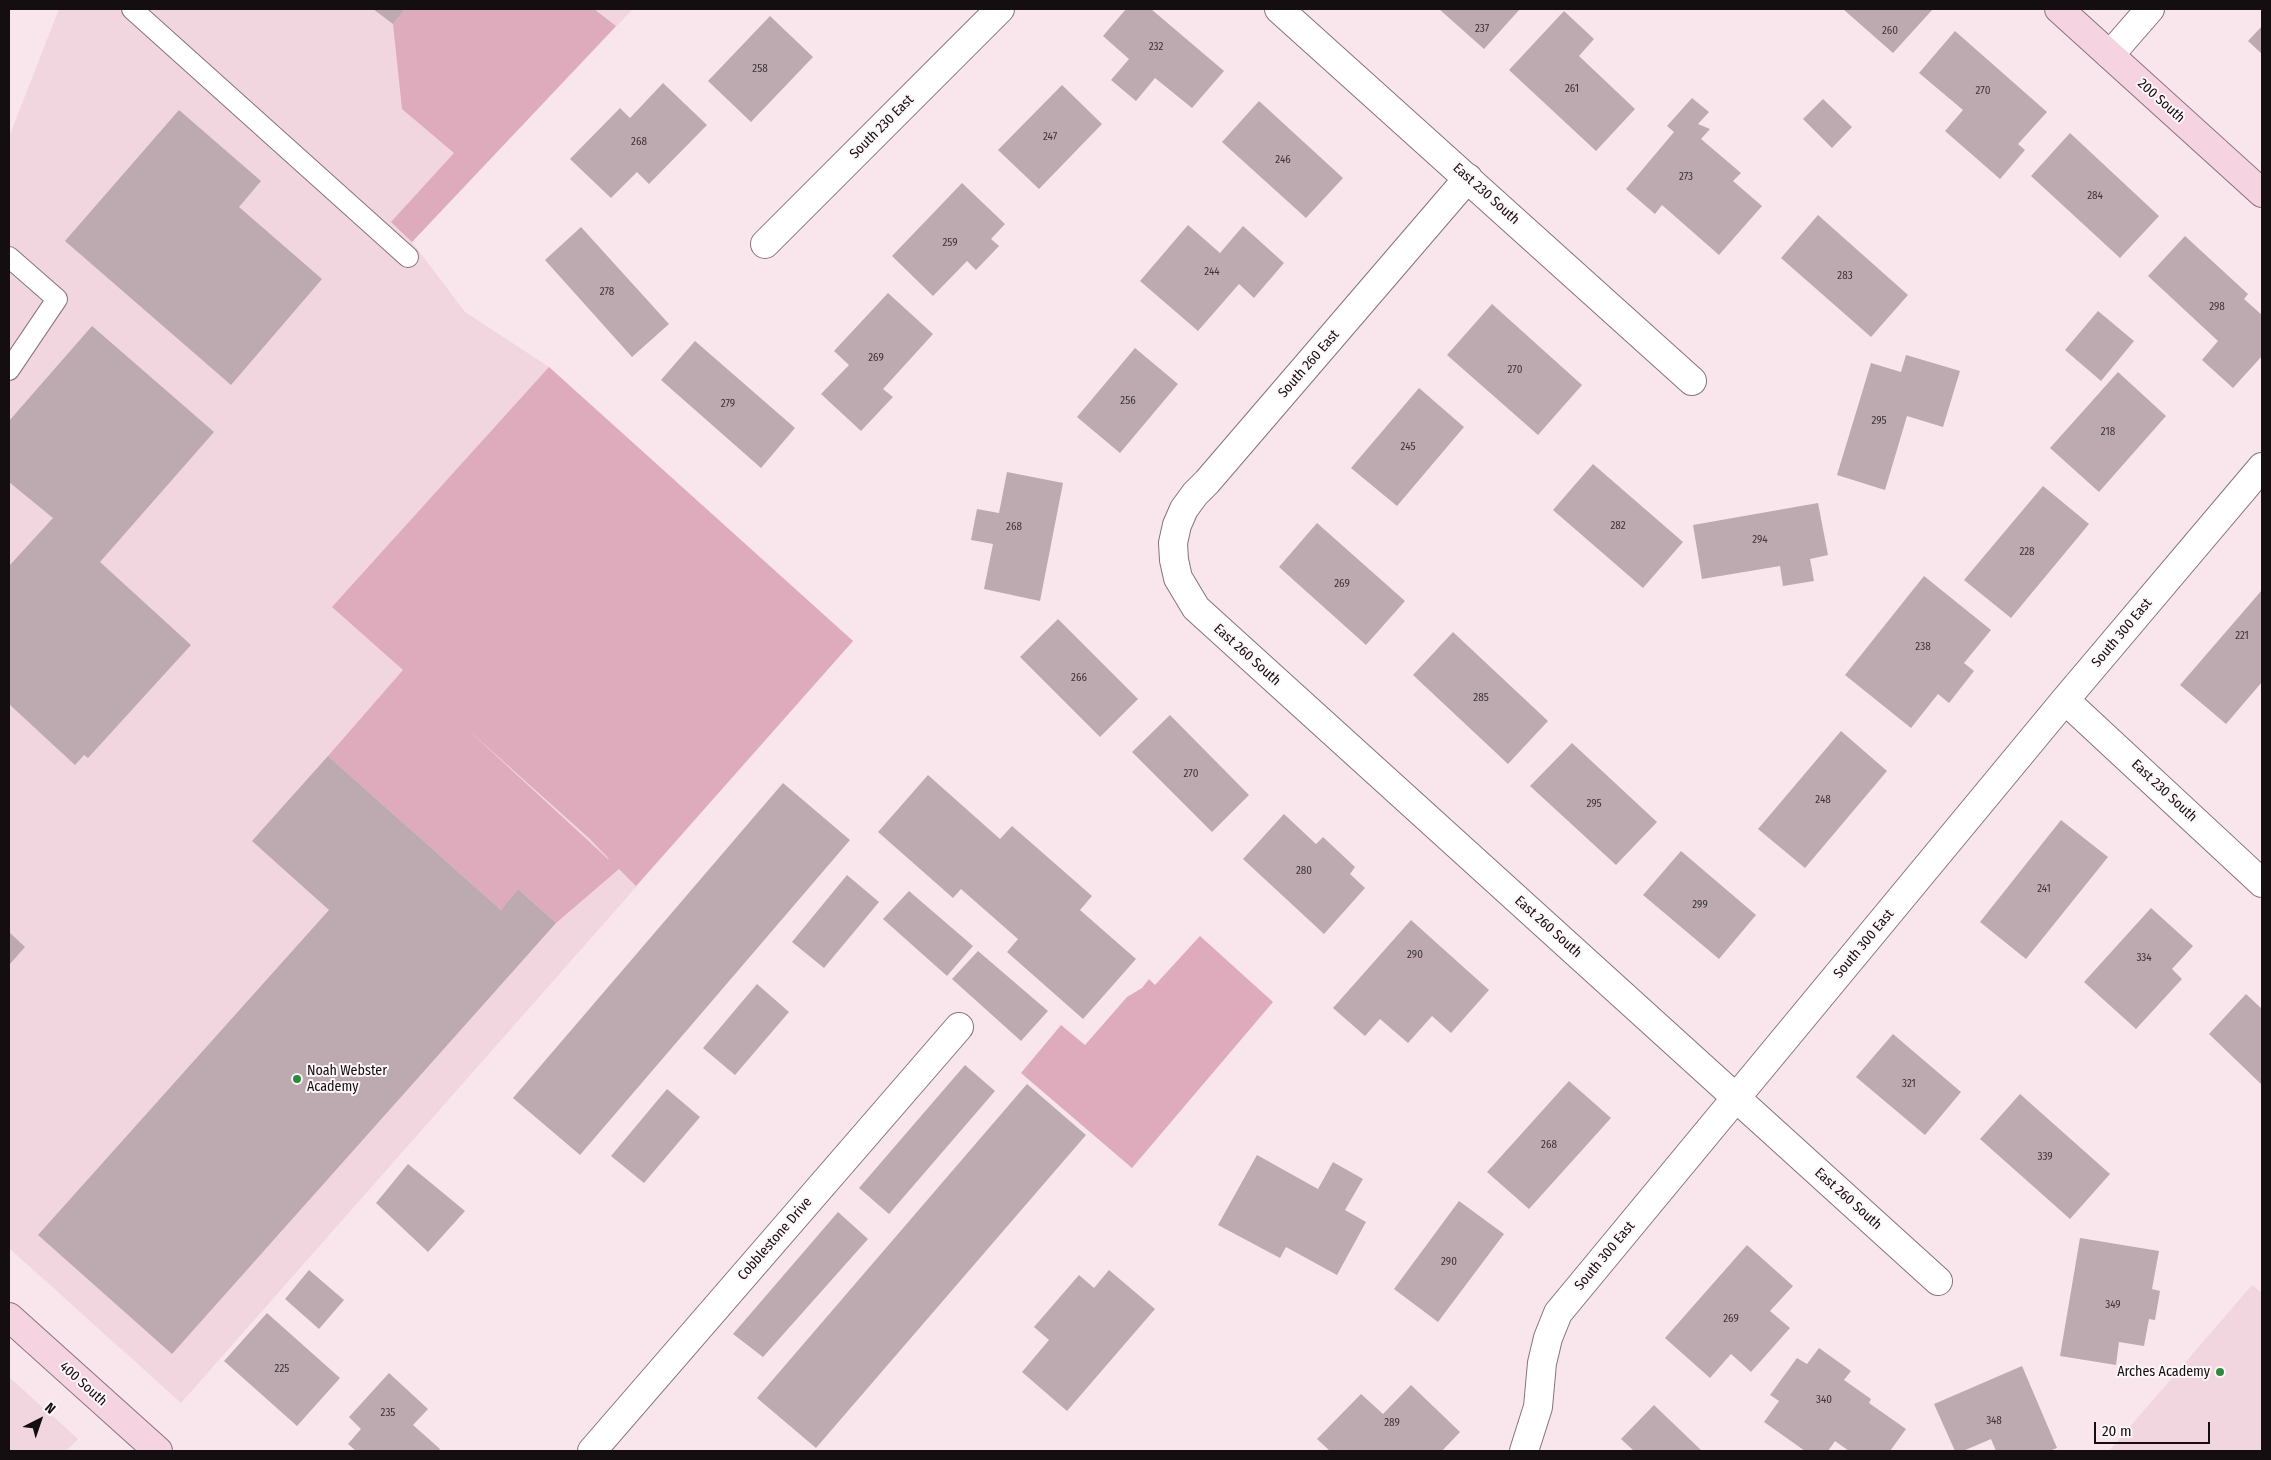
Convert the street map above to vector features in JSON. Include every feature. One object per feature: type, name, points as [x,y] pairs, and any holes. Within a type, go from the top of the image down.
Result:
[{"type":"street","name":"South 230 East","points":[[765,244],[1000,9]]},
{"type":"street","name":"East 230 South","points":[[1279,9],[1692,381]]},
{"type":"street","name":"200 South","points":[[2059,9],[2262,193]]},
{"type":"street","points":[[2110,55],[2150,9]]},
{"type":"street","name":"South 260 East","points":[[1174,560],[1173,543],[1177,525],[1184,509],[1195,494],[1208,482],[1468,178]]},
{"type":"street","name":"South 300 East","points":[[1524,1451],[1538,1407],[1542,1363],[1548,1338],[1558,1313],[2065,700],[2262,467]]},
{"type":"street","name":"East 260 South","points":[[1174,560],[1178,578],[1196,608],[1938,1281]]},
{"type":"street","name":"East 230 South","points":[[2065,700],[2262,883]]},
{"type":"street","name":"Cobblestone Drive","points":[[592,1451],[959,1028]]},
{"type":"street","name":"400 South","points":[[9,1317],[158,1451]]},
{"type":"lane","points":[[132,9],[408,257]]},
{"type":"lane","points":[[9,257],[57,299],[9,370]]},
{"type":"shaded area","points":[[59,9],[633,9],[412,242],[465,312],[549,367],[853,641],[181,1403],[9,1248],[9,137]]},
{"type":"shaded area","points":[[405,9],[594,9],[616,26],[412,242],[391,222],[454,153],[402,109],[393,24]]},
{"type":"shaded area","points":[[549,367],[853,641],[636,886],[619,869],[556,923],[518,889],[501,910],[328,756],[403,670],[332,607]],"holes":[[[465,727],[590,839],[609,859]]]},
{"type":"shaded area","points":[[1200,936],[1273,1002],[1132,1168],[1021,1073],[1061,1025],[1085,1045],[1127,997],[1142,988],[1149,979],[1155,985]]},
{"type":"shaded area","name":"Arches Academy","points":[[2252,1285],[2262,1293],[2262,1451],[2109,1451]]},
{"type":"shaded area","points":[[9,1377],[78,1439],[66,1451],[9,1451]]},
{"type":"building","points":[[373,9],[405,9],[393,24]]},
{"type":"building","points":[[1126,9],[1151,9],[1224,71],[1192,108],[1155,78],[1136,101],[1111,80],[1129,59],[1103,36]]},
{"type":"building","points":[[1439,9],[1520,9],[1484,49]]},
{"type":"building","points":[[1843,9],[1933,9],[1893,53]]},
{"type":"building","points":[[1564,11],[1594,39],[1579,56],[1635,109],[1596,151],[1509,70]]},
{"type":"building","points":[[770,16],[813,57],[751,122],[708,81]]},
{"type":"building","points":[[2262,26],[2262,54],[2248,41]]},
{"type":"building","points":[[1955,31],[2047,112],[2018,144],[2025,150],[2000,179],[1945,131],[1963,110],[1919,73]]},
{"type":"building","points":[[663,83],[707,125],[649,184],[637,172],[611,198],[570,159],[620,108],[630,118]]},
{"type":"building","points":[[1062,85],[1102,124],[1039,189],[998,150]]},
{"type":"building","points":[[1692,98],[1709,112],[1698,124],[1710,129],[1701,139],[1741,173],[1733,181],[1762,206],[1719,255],[1662,205],[1655,214],[1626,189],[1674,132],[1667,126]]},
{"type":"building","points":[[1823,99],[1852,127],[1832,148],[1803,119]]},
{"type":"building","points":[[1259,101],[1343,178],[1306,218],[1222,142]]},
{"type":"building","points":[[179,110],[261,181],[239,207],[322,279],[231,385],[65,241]]},
{"type":"building","points":[[2070,133],[2159,216],[2120,258],[2031,176]]},
{"type":"building","points":[[962,183],[1005,224],[991,239],[999,246],[976,270],[967,261],[933,296],[892,256]]},
{"type":"building","points":[[1818,215],[1908,295],[1871,337],[1781,258]]},
{"type":"building","points":[[1188,225],[1220,253],[1243,226],[1284,263],[1254,298],[1239,284],[1198,331],[1140,281]]},
{"type":"building","points":[[581,227],[669,324],[632,357],[545,260]]},
{"type":"building","points":[[2185,236],[2248,294],[2244,299],[2262,315],[2262,356],[2233,388],[2202,360],[2218,341],[2148,276]]},
{"type":"building","points":[[888,293],[933,334],[883,389],[893,397],[861,431],[821,394],[849,365],[834,351]]},
{"type":"building","points":[[1492,304],[1582,385],[1538,435],[1447,355]]},
{"type":"building","points":[[2098,311],[2134,341],[2101,381],[2065,350]]},
{"type":"building","points":[[92,326],[214,432],[100,562],[191,645],[88,758],[84,755],[75,765],[9,704],[9,566],[53,518],[9,482],[9,421]]},
{"type":"building","points":[[695,341],[795,428],[761,468],[661,380]]},
{"type":"building","points":[[1135,348],[1178,384],[1120,453],[1077,417]]},
{"type":"building","points":[[1906,355],[1960,371],[1943,427],[1907,416],[1885,490],[1837,475],[1871,363],[1901,372]]},
{"type":"building","points":[[2118,372],[2166,416],[2099,492],[2050,448]]},
{"type":"building","points":[[1419,388],[1464,427],[1397,506],[1351,468]]},
{"type":"building","points":[[1593,464],[1683,542],[1643,588],[1553,510]]},
{"type":"building","points":[[1007,472],[1063,483],[1040,601],[984,589],[993,544],[971,540],[977,509],[999,513]]},
{"type":"building","points":[[2043,486],[2089,524],[2011,618],[1964,580]]},
{"type":"building","points":[[1818,503],[1828,555],[1810,559],[1814,581],[1783,586],[1780,566],[1702,579],[1693,525]]},
{"type":"building","points":[[1317,523],[1405,601],[1366,645],[1279,567]]},
{"type":"building","points":[[1924,576],[1991,630],[1964,663],[1974,671],[1949,703],[1938,694],[1911,728],[1845,675]]},
{"type":"building","points":[[2262,590],[2262,682],[2226,724],[2180,685]]},
{"type":"building","points":[[1058,619],[1138,699],[1100,737],[1020,657]]},
{"type":"building","points":[[1453,632],[1548,721],[1508,764],[1413,675]]},
{"type":"building","points":[[1170,715],[1249,795],[1212,832],[1132,752]]},
{"type":"building","points":[[1841,731],[1887,771],[1805,868],[1758,829]]},
{"type":"building","points":[[1572,743],[1657,822],[1616,865],[1530,786]]},
{"type":"building","name":"Noah Webster Academy","points":[[328,756],[501,910],[518,889],[556,923],[172,1354],[38,1235],[329,910],[252,841]]},
{"type":"building","points":[[928,775],[1000,839],[1012,826],[1092,896],[1080,910],[1136,959],[1083,1019],[1007,952],[1018,939],[961,889],[953,898],[878,832]]},
{"type":"building","points":[[783,783],[850,840],[580,1155],[513,1098]]},
{"type":"building","points":[[1284,814],[1316,844],[1323,837],[1355,867],[1350,874],[1365,888],[1324,934],[1243,859]]},
{"type":"building","points":[[2061,820],[2108,857],[2026,959],[1980,922]]},
{"type":"building","points":[[1681,851],[1756,915],[1719,959],[1643,895]]},
{"type":"building","points":[[847,875],[879,902],[824,968],[792,942]]},
{"type":"building","points":[[909,891],[973,946],[947,976],[883,919]]},
{"type":"building","points":[[2151,908],[2193,946],[2172,969],[2182,979],[2136,1029],[2084,982]]},
{"type":"building","points":[[1411,920],[1489,990],[1451,1033],[1432,1016],[1408,1043],[1380,1019],[1365,1036],[1333,1008]]},
{"type":"building","points":[[9,932],[25,947],[9,965]]},
{"type":"building","points":[[978,951],[1048,1011],[1021,1041],[952,979]]},
{"type":"building","points":[[757,984],[789,1012],[735,1075],[703,1048]]},
{"type":"building","points":[[2246,994],[2262,1009],[2262,1085],[2209,1034]]},
{"type":"building","points":[[1893,1034],[1961,1092],[1925,1135],[1856,1077]]},
{"type":"building","points":[[965,1065],[995,1091],[889,1214],[859,1188]]},
{"type":"building","points":[[1569,1081],[1611,1118],[1529,1209],[1487,1172]]},
{"type":"building","points":[[1027,1084],[1086,1135],[816,1448],[757,1398]]},
{"type":"building","points":[[667,1089],[700,1117],[644,1183],[611,1156]]},
{"type":"building","points":[[2020,1094],[2110,1174],[2070,1219],[1980,1139]]},
{"type":"building","points":[[1257,1155],[1318,1189],[1333,1162],[1363,1179],[1345,1210],[1366,1222],[1337,1275],[1286,1247],[1280,1258],[1218,1225]]},
{"type":"building","points":[[408,1164],[465,1211],[428,1252],[376,1203]]},
{"type":"building","points":[[1459,1201],[1504,1234],[1438,1322],[1394,1289]]},
{"type":"building","points":[[838,1212],[868,1239],[763,1357],[733,1334]]},
{"type":"building","points":[[2080,1238],[2159,1251],[2152,1289],[2160,1291],[2155,1320],[2149,1319],[2144,1346],[2119,1342],[2116,1365],[2060,1356]]},
{"type":"building","points":[[1747,1245],[1793,1286],[1770,1311],[1790,1328],[1751,1372],[1731,1354],[1710,1378],[1665,1338]]},
{"type":"building","points":[[309,1270],[344,1300],[319,1329],[285,1299]]},
{"type":"building","points":[[1109,1270],[1155,1309],[1067,1411],[1022,1372],[1049,1340],[1034,1327],[1079,1275],[1094,1288]]},
{"type":"building","points":[[267,1313],[340,1378],[297,1426],[224,1361]]},
{"type":"building","points":[[1819,1348],[1851,1371],[1844,1380],[1871,1399],[1869,1403],[1906,1429],[1890,1451],[1849,1451],[1835,1441],[1828,1451],[1805,1451],[1764,1422],[1779,1401],[1770,1395],[1797,1358],[1807,1364]]},
{"type":"building","points":[[2022,1366],[2057,1448],[2049,1451],[1996,1451],[1991,1439],[1963,1451],[1955,1451],[1934,1404]]},
{"type":"building","points":[[389,1373],[428,1409],[413,1425],[440,1449],[438,1451],[356,1451],[348,1444],[361,1429],[349,1417]]},
{"type":"building","points":[[1411,1385],[1460,1432],[1442,1451],[1330,1451],[1317,1439],[1361,1394],[1383,1414]]},
{"type":"building","points":[[1654,1405],[1702,1451],[1634,1451],[1621,1439]]},
{"type":"place","name":"Noah Webster Academy","points":[[297,1079]]},
{"type":"place","name":"Arches Academy","points":[[2220,1372]]}]
